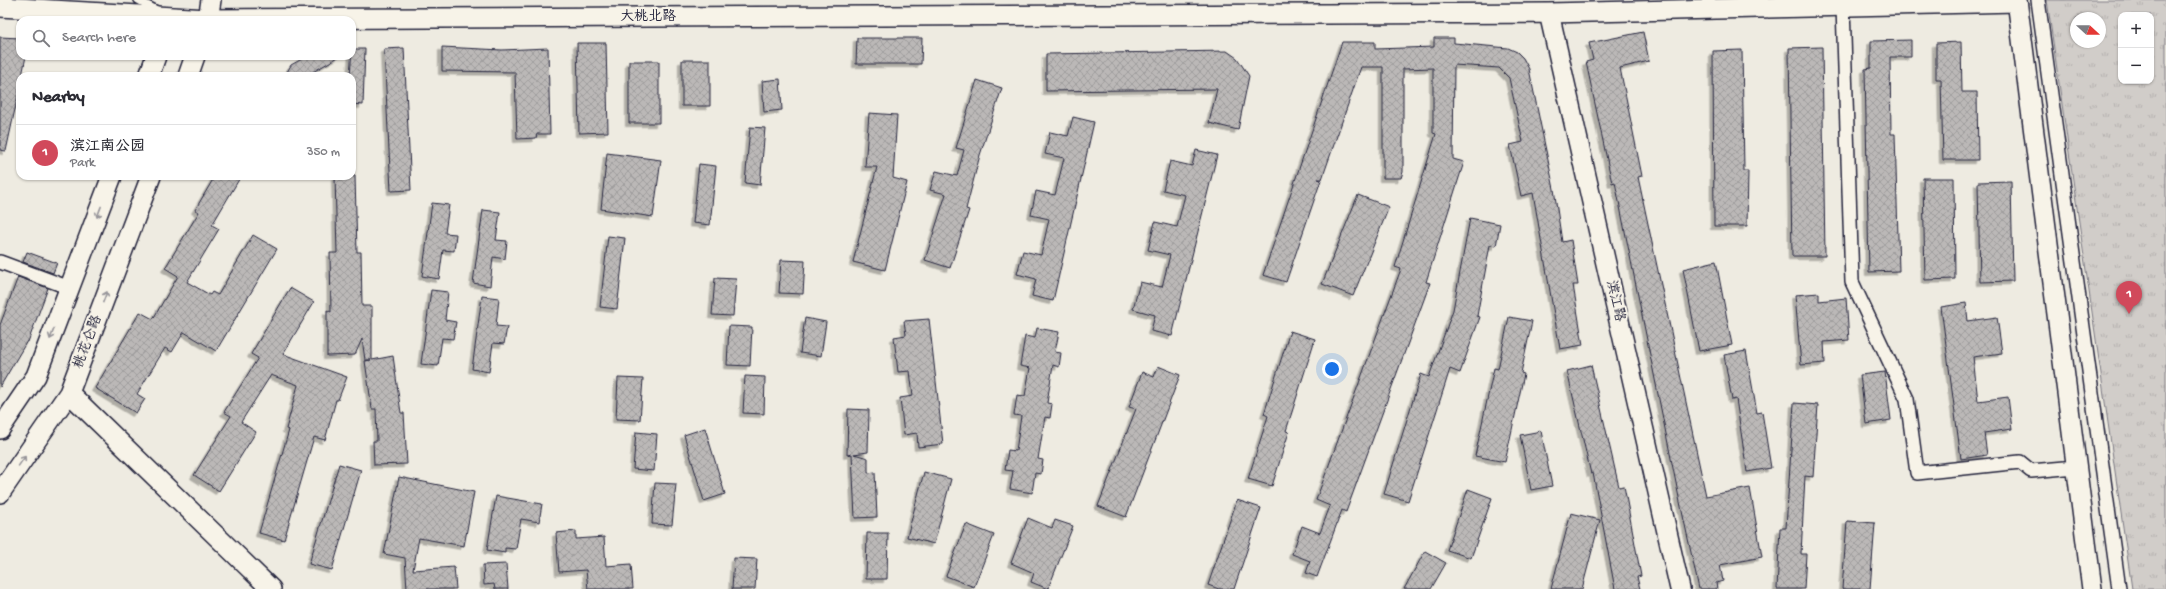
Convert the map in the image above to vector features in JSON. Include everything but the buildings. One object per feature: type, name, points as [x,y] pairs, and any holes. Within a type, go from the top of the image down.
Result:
[{"type":"street","points":[[208,16],[211,0]]},
{"type":"street","points":[[2038,0],[2119,589]]},
{"type":"street","name":"大桃北路","points":[[356,17],[1546,4],[1843,6],[2017,1]]},
{"type":"street","points":[[2017,1],[2092,589]]},
{"type":"street","name":"滨江路","points":[[1546,4],[1680,589]]},
{"type":"street","points":[[1843,6],[1852,282],[1907,400],[1917,473],[2020,462],[2031,471],[2076,467]]},
{"type":"street","name":"大桃北路","points":[[0,7],[170,12],[192,16]]},
{"type":"street","points":[[150,72],[155,60]]},
{"type":"street","points":[[189,72],[194,60]]},
{"type":"street","points":[[0,430],[36,376],[110,180]]},
{"type":"street","name":"桃花仑路","points":[[0,494],[69,393],[149,180]]},
{"type":"street","points":[[0,262],[70,288]]},
{"type":"street","points":[[69,393],[271,589]]},
{"type":"lane","points":[[138,0],[170,12]]},
{"type":"green space","points":[[2047,0],[2166,0],[2166,589],[2132,589]]},
{"type":"place","name":"滨江南公园","points":[[2129,314]]}]
